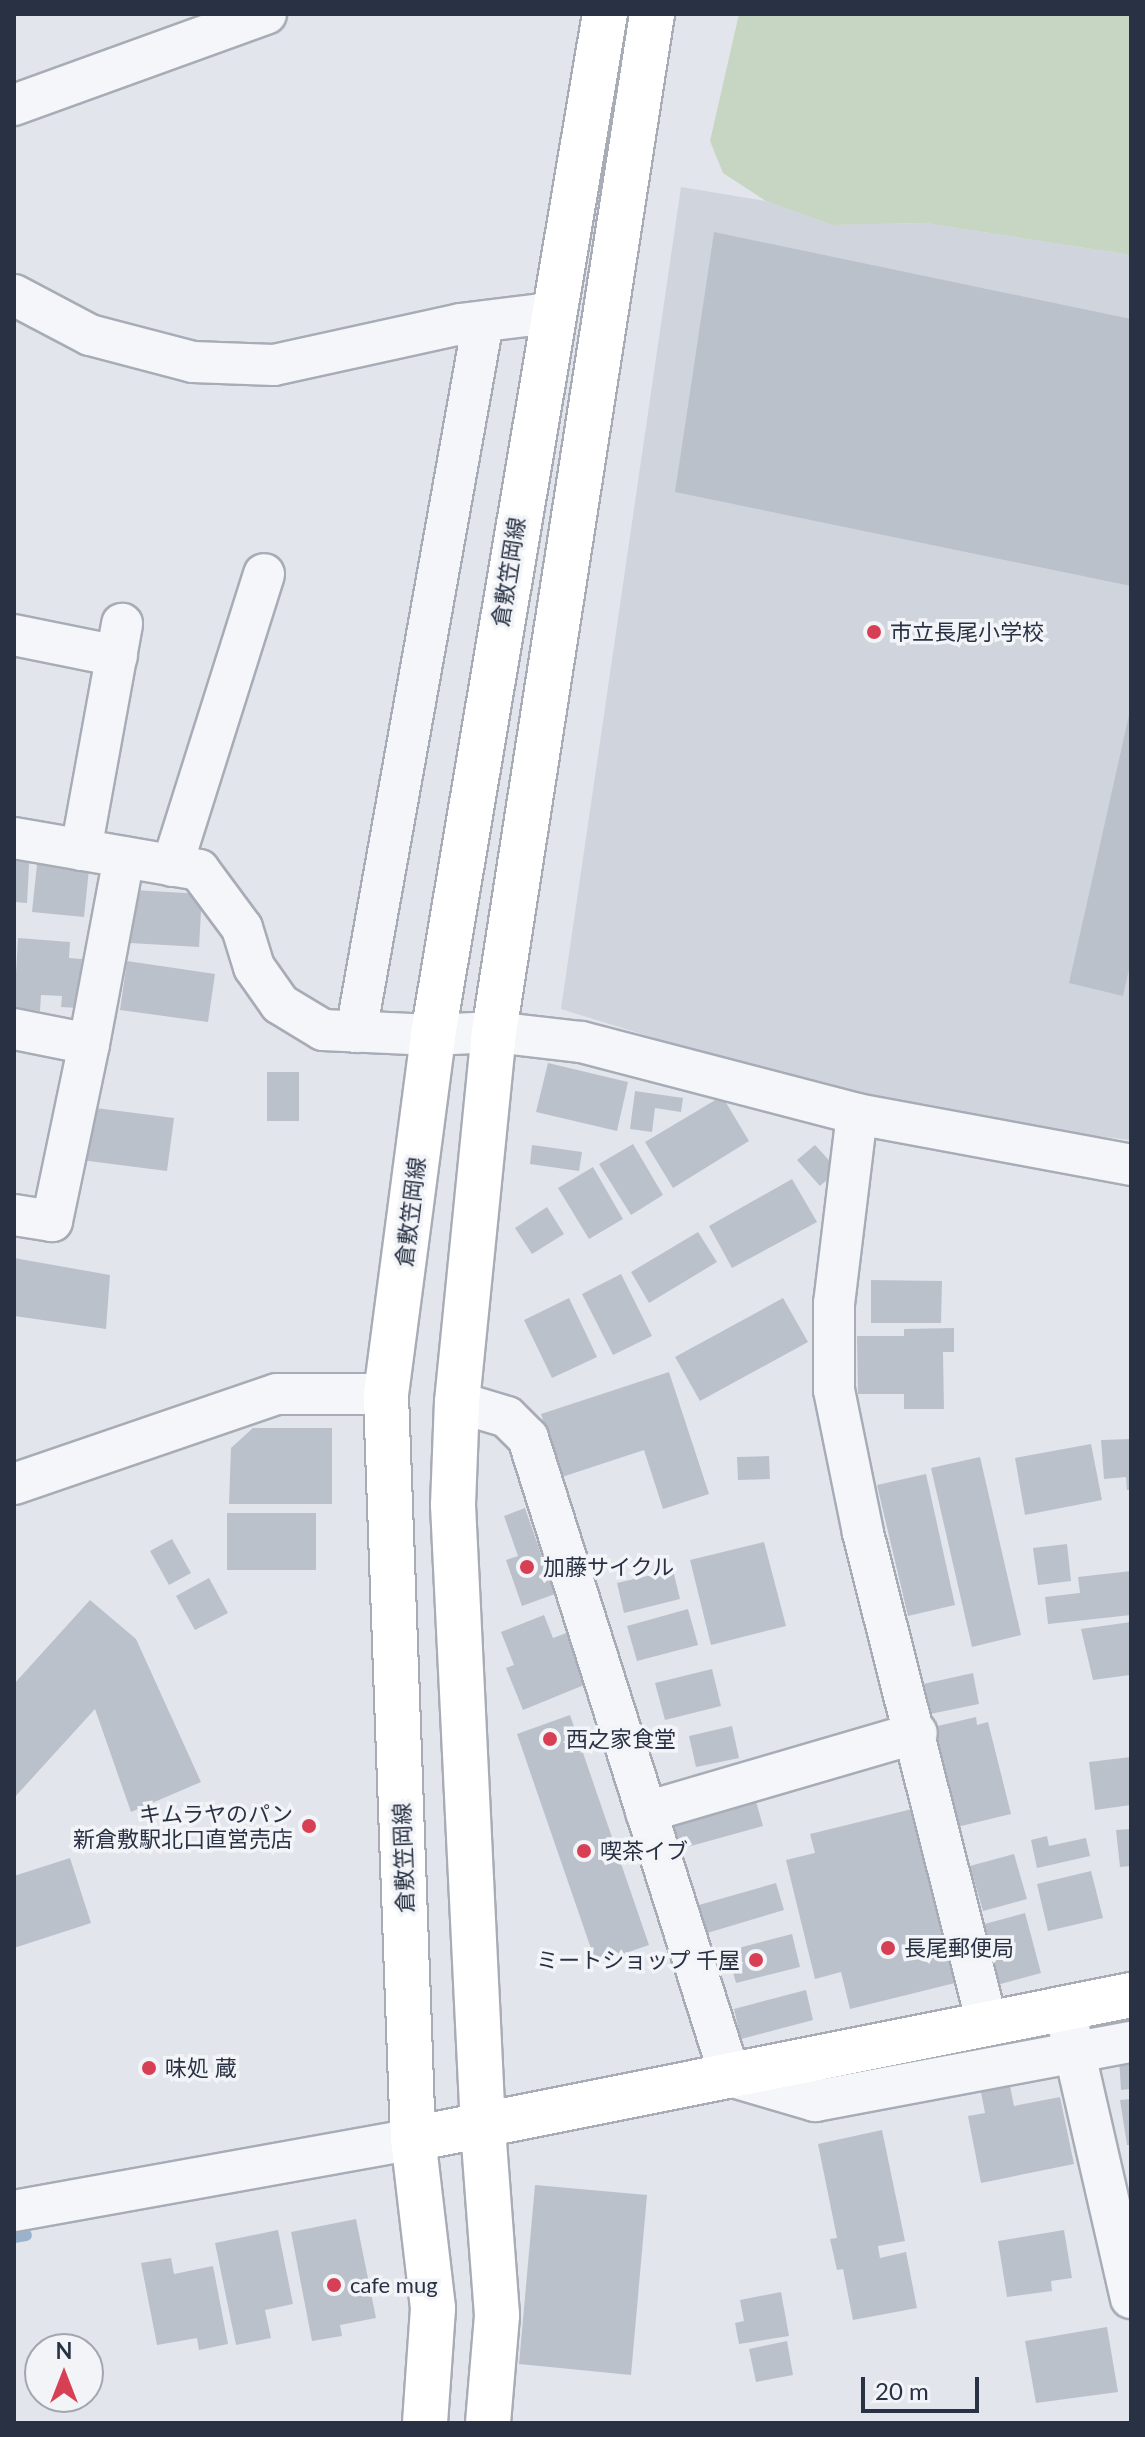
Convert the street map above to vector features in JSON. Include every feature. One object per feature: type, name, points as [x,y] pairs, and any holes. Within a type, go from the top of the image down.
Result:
[{"type":"main road","name":"倉敷笠岡線","points":[[425,2423],[433,2308],[413,2139],[386,1394],[433,1035],[551,313],[605,14]]},
{"type":"main road","points":[[488,2423],[497,2315],[483,2127],[453,1505],[457,1402],[494,1032],[647,14]]},
{"type":"main road","points":[[413,2139],[987,2023],[1070,2033],[1131,1995]]},
{"type":"street","points":[[14,105],[266,14]]},
{"type":"street","points":[[14,295],[90,335],[193,362],[274,365],[483,322],[551,313]]},
{"type":"street","points":[[356,1032],[483,322]]},
{"type":"street","points":[[172,866],[264,574]]},
{"type":"street","points":[[14,635],[120,640],[81,850]]},
{"type":"street","points":[[14,838],[199,870],[220,893],[242,928],[254,967],[280,1004],[323,1030],[433,1035],[494,1032],[581,1042],[857,1114],[1131,1165]]},
{"type":"street","points":[[14,1215],[52,1221],[124,857]]},
{"type":"street","points":[[14,1029],[89,1044]]},
{"type":"street","points":[[857,1114],[834,1303],[834,1390],[863,1533],[917,1733],[987,2023]]},
{"type":"street","points":[[14,1484],[277,1394],[386,1394]]},
{"type":"street","points":[[457,1402],[507,1417],[528,1438],[730,2076],[815,2101],[1070,2033],[1131,2042]]},
{"type":"street","points":[[646,1812],[917,1733]]},
{"type":"street","points":[[1070,2033],[1082,2070],[1131,2298]]},
{"type":"street","points":[[14,2211],[413,2139]]},
{"type":"shaded area","name":"市立長尾小学校","points":[[681,187],[766,201],[832,225],[925,223],[1131,255],[1131,1140],[973,1122],[745,1066],[561,1009]]},
{"type":"green space","points":[[739,14],[1131,14],[1131,255],[925,223],[832,225],[766,201],[723,173],[710,141]]},
{"type":"building","points":[[714,232],[1131,319],[1131,586],[675,492]]},
{"type":"building","points":[[1131,706],[1131,960],[1123,996],[1069,983]]},
{"type":"building","points":[[14,845],[30,846],[27,903],[14,902]]},
{"type":"building","points":[[38,855],[90,860],[84,917],[32,912]]},
{"type":"building","points":[[133,890],[202,894],[199,947],[130,943]]},
{"type":"building","points":[[18,938],[70,942],[69,958],[82,959],[78,1008],[61,1007],[62,996],[41,995],[40,1011],[14,1009]]},
{"type":"building","points":[[127,961],[215,974],[208,1022],[120,1010]]},
{"type":"building","points":[[548,1063],[628,1082],[617,1131],[536,1112]]},
{"type":"building","points":[[267,1072],[299,1072],[299,1121],[267,1121]]},
{"type":"building","points":[[635,1091],[683,1098],[681,1112],[655,1108],[652,1132],[630,1129]]},
{"type":"building","points":[[722,1096],[749,1141],[673,1188],[645,1142]]},
{"type":"building","points":[[88,1107],[174,1118],[167,1171],[81,1160]]},
{"type":"building","points":[[633,1144],[663,1195],[631,1215],[599,1164]]},
{"type":"building","points":[[532,1145],[582,1152],[579,1171],[530,1164]]},
{"type":"building","points":[[815,1145],[838,1170],[820,1186],[797,1160]]},
{"type":"building","points":[[593,1167],[623,1219],[589,1239],[558,1188]]},
{"type":"building","points":[[792,1179],[817,1222],[732,1268],[709,1226]]},
{"type":"building","points":[[547,1207],[564,1234],[532,1254],[515,1228]]},
{"type":"building","points":[[698,1232],[717,1262],[649,1303],[631,1272]]},
{"type":"building","points":[[14,1258],[110,1275],[106,1329],[14,1316]]},
{"type":"building","points":[[621,1274],[652,1336],[613,1355],[582,1294]]},
{"type":"building","points":[[871,1280],[942,1281],[941,1323],[871,1323]]},
{"type":"building","points":[[569,1298],[597,1357],[552,1378],[524,1320]]},
{"type":"building","points":[[783,1298],[808,1342],[700,1401],[675,1357]]},
{"type":"building","points":[[954,1328],[954,1352],[943,1352],[944,1409],[904,1409],[904,1394],[858,1394],[857,1336],[904,1336],[904,1329]]},
{"type":"building","points":[[669,1372],[709,1494],[663,1509],[644,1450],[562,1477],[541,1414]]},
{"type":"building","points":[[253,1428],[332,1428],[332,1504],[229,1504],[231,1448]]},
{"type":"building","points":[[1131,1439],[1131,1490],[1127,1490],[1126,1477],[1104,1479],[1101,1440]]},
{"type":"building","points":[[1091,1444],[1102,1500],[1025,1515],[1015,1458]]},
{"type":"building","points":[[769,1456],[770,1479],[738,1480],[737,1457]]},
{"type":"building","points":[[980,1457],[1021,1635],[972,1647],[931,1468]]},
{"type":"building","points":[[926,1474],[955,1605],[908,1616],[877,1485]]},
{"type":"building","points":[[525,1508],[555,1594],[522,1606],[506,1560],[518,1556],[504,1516]]},
{"type":"building","points":[[227,1513],[316,1513],[316,1570],[227,1570]]},
{"type":"building","points":[[172,1539],[191,1573],[169,1585],[150,1551]]},
{"type":"building","points":[[764,1542],[786,1626],[711,1645],[690,1560]]},
{"type":"building","points":[[1067,1544],[1071,1581],[1038,1585],[1033,1548]]},
{"type":"building","points":[[673,1570],[680,1599],[624,1613],[617,1583]]},
{"type":"building","points":[[1131,1571],[1131,1615],[1048,1624],[1045,1597],[1080,1593],[1078,1577]]},
{"type":"building","points":[[209,1578],[228,1613],[195,1630],[176,1596]]},
{"type":"building","points":[[90,1600],[136,1639],[201,1782],[131,1812],[95,1709],[14,1798],[14,1684]]},
{"type":"building","points":[[688,1609],[698,1645],[637,1661],[627,1626]]},
{"type":"building","points":[[544,1615],[553,1638],[569,1632],[589,1683],[523,1710],[506,1668],[514,1665],[501,1632]]},
{"type":"building","points":[[1131,1622],[1130,1675],[1093,1680],[1081,1629]]},
{"type":"building","points":[[712,1669],[721,1706],[665,1720],[655,1683]]},
{"type":"building","points":[[973,1673],[979,1704],[930,1714],[923,1684]]},
{"type":"building","points":[[570,1715],[649,1945],[596,1963],[517,1734]]},
{"type":"building","points":[[976,1717],[977,1725],[988,1722],[1011,1814],[953,1828],[929,1728]]},
{"type":"building","points":[[732,1726],[739,1758],[696,1767],[689,1736]]},
{"type":"building","points":[[1131,1757],[1131,1805],[1095,1810],[1089,1762]]},
{"type":"building","points":[[751,1784],[763,1826],[680,1849],[668,1807]]},
{"type":"building","points":[[916,1808],[959,1982],[850,2009],[841,1972],[815,1979],[786,1860],[815,1853],[810,1834]]},
{"type":"building","points":[[1131,1829],[1131,1866],[1120,1867],[1116,1830]]},
{"type":"building","points":[[1047,1836],[1049,1846],[1086,1838],[1090,1856],[1037,1868],[1031,1840]]},
{"type":"building","points":[[1014,1854],[1027,1899],[983,1911],[970,1866]]},
{"type":"building","points":[[70,1858],[91,1923],[14,1948],[14,1876]]},
{"type":"building","points":[[1091,1871],[1103,1918],[1048,1931],[1037,1884]]},
{"type":"building","points":[[776,1883],[784,1910],[707,1933],[699,1905]]},
{"type":"building","points":[[1025,1913],[1041,1973],[997,1985],[981,1925]]},
{"type":"building","points":[[792,1934],[800,1967],[736,1983],[727,1951]]},
{"type":"building","points":[[806,1990],[813,2020],[741,2039],[734,2009]]},
{"type":"building","points":[[1131,2057],[1131,2089],[1121,2090],[1119,2058]]},
{"type":"building","points":[[1009,2081],[1014,2106],[1060,2097],[1074,2164],[981,2183],[968,2116],[985,2113],[980,2087]]},
{"type":"building","points":[[1131,2099],[1131,2145],[1127,2145],[1120,2100]]},
{"type":"building","points":[[882,2130],[905,2241],[878,2246],[880,2258],[906,2252],[917,2308],[853,2320],[843,2269],[837,2270],[830,2239],[837,2238],[818,2144]]},
{"type":"building","points":[[535,2185],[647,2195],[631,2375],[519,2364]]},
{"type":"building","points":[[356,2219],[376,2318],[340,2325],[342,2336],[312,2341],[291,2232]]},
{"type":"building","points":[[278,2230],[293,2304],[265,2310],[271,2338],[236,2345],[215,2243]]},
{"type":"building","points":[[1064,2230],[1072,2278],[1051,2281],[1052,2291],[1007,2297],[998,2241]]},
{"type":"building","points":[[171,2258],[174,2274],[213,2266],[228,2344],[199,2350],[197,2338],[157,2345],[141,2263]]},
{"type":"building","points":[[781,2292],[789,2336],[739,2344],[735,2323],[744,2321],[740,2300]]},
{"type":"building","points":[[1107,2327],[1118,2392],[1036,2403],[1025,2341]]},
{"type":"building","points":[[787,2341],[793,2375],[756,2382],[749,2349]]},
{"type":"waterway","points":[[14,2237],[26,2235]]},
{"type":"place","name":"市立長尾小学校","points":[[874,632]]},
{"type":"place","name":"加藤サイクル","points":[[527,1567]]},
{"type":"place","name":"西之家食堂","points":[[550,1739]]},
{"type":"place","name":"キムラヤのパン 新倉敷駅北口直営売店","points":[[309,1826]]},
{"type":"place","name":"喫茶イブ","points":[[584,1851]]},
{"type":"place","name":"長尾郵便局","points":[[888,1948]]},
{"type":"place","name":"ミートショップ 千屋","points":[[756,1960]]},
{"type":"place","name":"味処 蔵","points":[[149,2068]]},
{"type":"place","name":"cafe mug","points":[[334,2285]]}]
